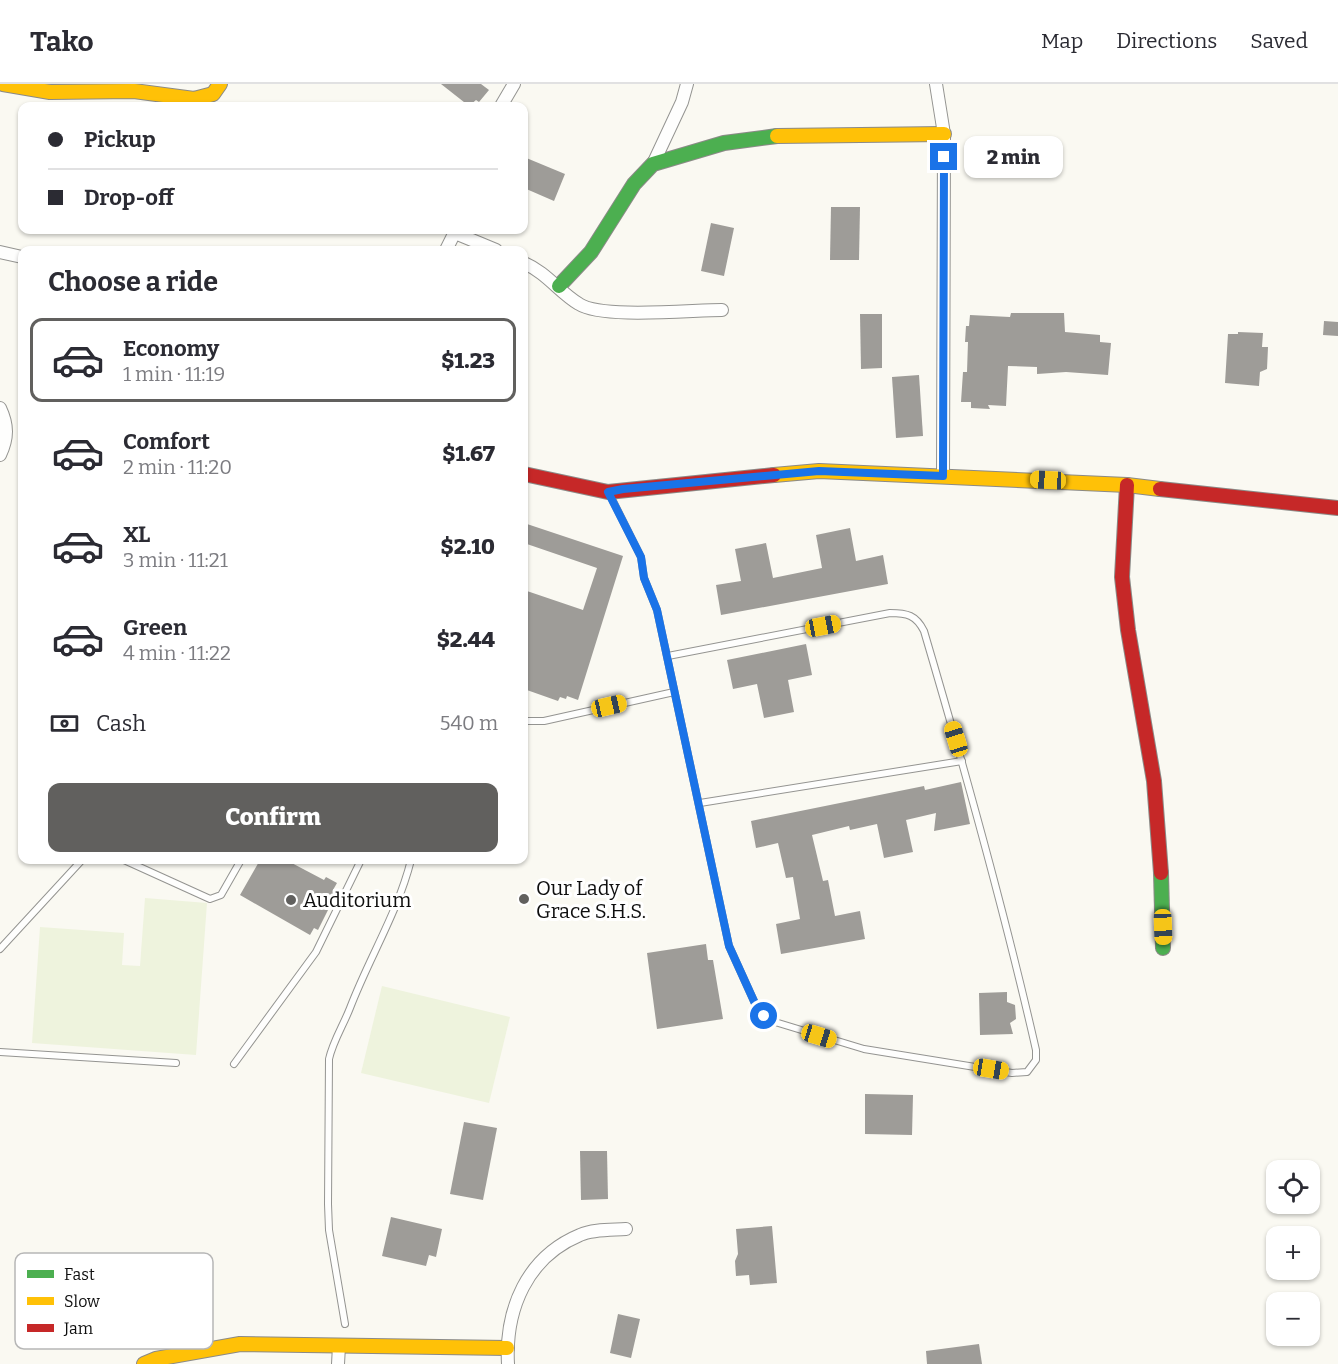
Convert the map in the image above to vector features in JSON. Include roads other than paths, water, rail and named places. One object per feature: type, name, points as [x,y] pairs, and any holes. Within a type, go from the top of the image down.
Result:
[{"type":"street","points":[[3,84],[50,92],[134,91],[194,99],[213,94],[220,84]]},
{"type":"street","points":[[503,102],[514,84]]},
{"type":"street","points":[[559,286],[591,252],[634,184],[653,164],[687,84]]},
{"type":"street","points":[[936,84],[944,134],[943,476]]},
{"type":"street","points":[[653,164],[724,143],[777,136],[944,134]]},
{"type":"street","points":[[462,234],[488,246]]},
{"type":"street","points":[[0,252],[18,256]]},
{"type":"street","points":[[528,265],[559,286],[578,304],[590,309],[722,310]]},
{"type":"street","points":[[0,408],[7,434],[0,455]]},
{"type":"street","points":[[528,475],[608,492],[819,471],[943,476],[1127,485],[1338,508]]},
{"type":"street","points":[[1127,485],[1122,577],[1128,630],[1154,781],[1160,846],[1163,948]]},
{"type":"street","points":[[508,1364],[507,1348],[512,1316],[519,1293],[533,1270],[551,1250],[582,1234],[626,1229]]},
{"type":"street","points":[[152,1362],[240,1344],[507,1348]]},
{"type":"street","points":[[338,1364],[339,1346]]},
{"type":"lane","points":[[608,492],[641,557],[644,578],[657,610],[700,802],[729,946],[758,1010],[775,1022],[864,1049],[1012,1072],[1027,1072],[1033,1066],[1036,1050],[1013,947],[962,761],[924,631],[919,621],[904,613],[890,613],[668,656]]},
{"type":"lane","points":[[528,721],[544,721],[674,692]]},
{"type":"lane","points":[[700,802],[962,761]]},
{"type":"lane","points":[[0,949],[78,864]]},
{"type":"lane","points":[[133,864],[210,899],[221,895],[239,864]]},
{"type":"lane","points":[[234,1064],[316,952],[359,864]]},
{"type":"lane","points":[[345,1324],[328,1213],[329,1059],[350,1008],[354,992],[373,960],[388,924],[408,864]]},
{"type":"lane","points":[[0,1052],[176,1063]]},
{"type":"place","name":"Our Lady of Grace S.H.S.","points":[[524,899]]},
{"type":"place","name":"Auditorium","points":[[291,900]]}]
